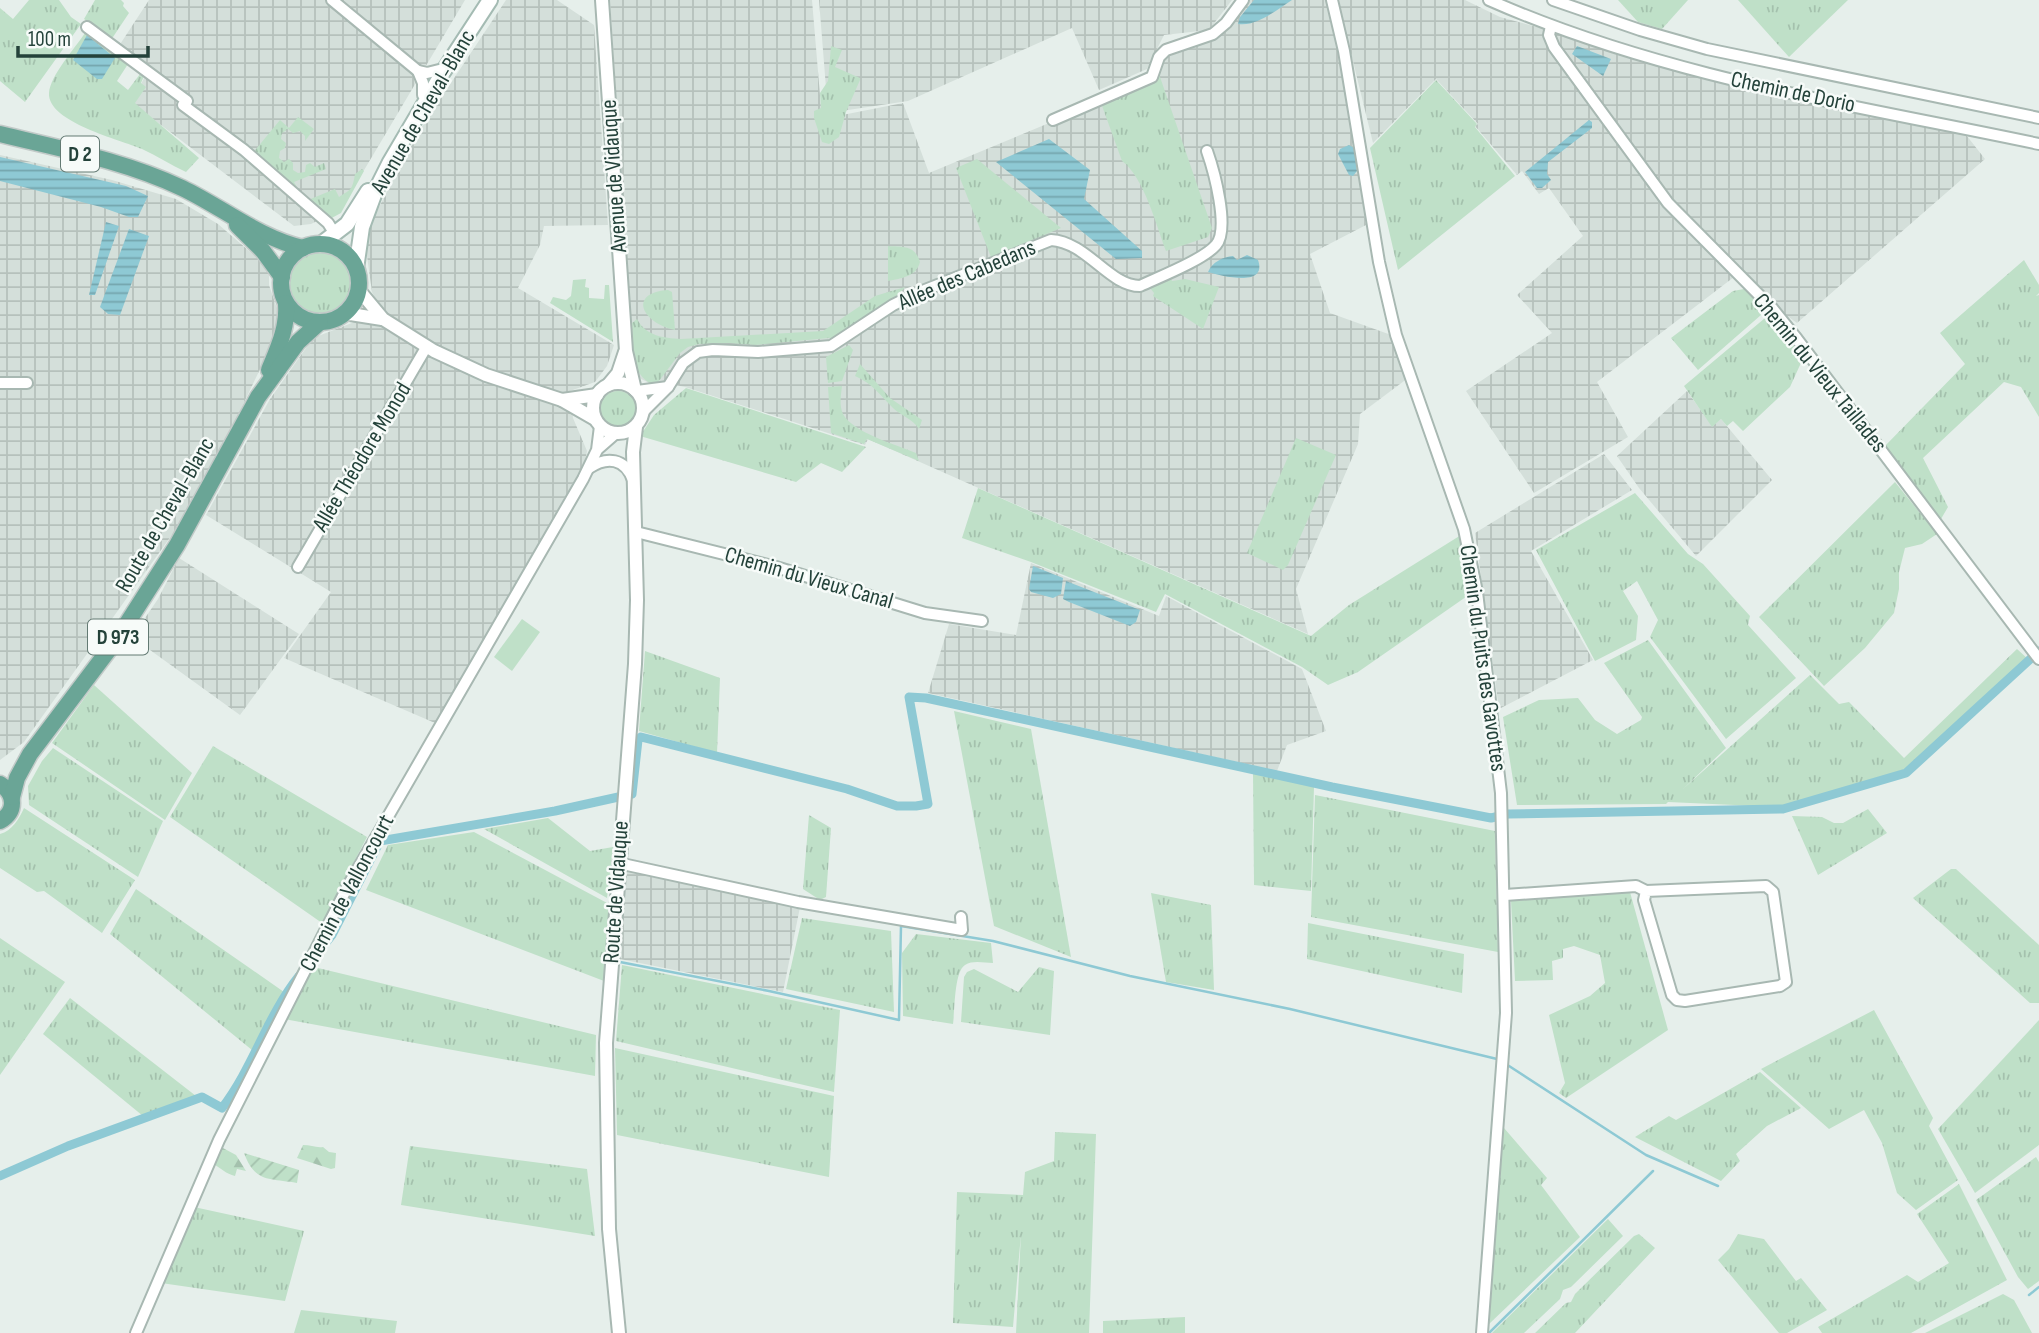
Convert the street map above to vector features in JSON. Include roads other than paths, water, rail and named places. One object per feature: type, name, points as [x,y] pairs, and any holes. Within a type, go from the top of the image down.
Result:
[{"type":"main road","name":"Avenue de Cheval-Blanc","points":[[321,244],[347,223],[423,95],[487,0]]},
{"type":"main road","name":"Avenue de Cheval-Blanc","points":[[356,269],[362,227],[375,192],[432,90],[487,0]]},
{"type":"main road","name":"D 2","points":[[0,134],[137,170],[184,189],[286,244],[303,248]]},
{"type":"main road","name":"D 2","points":[[219,210],[263,251],[282,277]]},
{"type":"main road","points":[[321,244],[338,249],[346,254],[356,269],[358,289],[351,307],[328,321],[320,322],[300,317],[286,303],[281,286],[286,263],[303,248],[321,244]]},
{"type":"main road","name":"D 973","points":[[258,397],[283,334],[287,315],[286,303]]},
{"type":"main road","name":"D 973","points":[[258,397],[285,358],[310,328],[320,322]]},
{"type":"main road","name":"Route de Cheval-Blanc","points":[[0,821],[11,811],[18,778],[30,754],[117,639],[159,575],[258,397]]},
{"type":"main road","name":"Route de Cheval-Blanc","points":[[0,779],[30,754]]},
{"type":"main road","points":[[0,785],[12,797]]},
{"type":"street","points":[[332,0],[418,71],[427,73],[439,70]]},
{"type":"street","name":"Avenue de Vidauque","points":[[602,0],[626,351],[636,390]]},
{"type":"street","points":[[1053,120],[1152,77],[1159,57],[1166,50],[1213,34],[1226,23],[1243,0]]},
{"type":"street","name":"Chemin du Puits des Gavottes","points":[[1332,0],[1379,262],[1396,335],[1464,529],[1477,592],[1503,808],[1506,1013],[1482,1333]]},
{"type":"street","name":"Chemin de Dorio","points":[[1489,0],[1551,26],[1634,54],[1702,72],[2039,144]]},
{"type":"street","points":[[1553,0],[1707,49],[2039,118]]},
{"type":"street","name":"Chemin du Vieux Taillades","points":[[1551,26],[1551,43],[1668,203],[1791,331],[2039,659]]},
{"type":"street","points":[[87,27],[187,101],[183,105],[244,150],[328,223],[335,234]]},
{"type":"street","points":[[418,71],[423,83],[423,95]]},
{"type":"street","name":"Allée des Cabedans","points":[[668,387],[683,363],[698,352],[713,349],[758,352],[831,346],[915,293],[1051,240],[1062,241],[1098,262],[1115,278],[1133,286],[1140,286],[1208,253],[1218,243],[1221,234],[1219,186],[1208,151]]},
{"type":"street","points":[[358,289],[383,319],[427,346],[486,375],[562,400],[617,434],[633,452]]},
{"type":"street","points":[[344,313],[383,319]]},
{"type":"street","name":"Allée Théodore Monod","points":[[298,567],[427,346]]},
{"type":"street","points":[[598,422],[593,407],[597,395],[618,373],[626,351]]},
{"type":"street","points":[[0,383],[27,383]]},
{"type":"street","points":[[608,385],[627,384],[636,390],[642,400],[643,411]]},
{"type":"street","points":[[636,390],[668,387]]},
{"type":"street","points":[[617,434],[636,427],[643,411],[668,387]]},
{"type":"street","points":[[562,400],[597,395]]},
{"type":"street","name":"Chemin de Valloncourt","points":[[136,1333],[219,1140],[349,884],[589,468],[597,450],[598,422]]},
{"type":"street","name":"Route de Vidauque","points":[[619,1333],[609,1229],[606,1043],[635,664],[637,600],[633,452],[636,427]]},
{"type":"street","name":"Chemin de Valloncourt","points":[[597,450],[617,434]]},
{"type":"street","points":[[589,468],[597,463],[615,460],[627,468],[634,483]]},
{"type":"street","name":"Chemin du Vieux Canal","points":[[636,532],[776,567],[925,613],[982,621]]},
{"type":"street","points":[[618,863],[798,902],[962,930],[961,917]]},
{"type":"street","points":[[1505,895],[1636,886],[1646,891],[1766,886],[1770,888],[1775,902],[1786,982],[1780,986],[1678,1000],[1672,995],[1644,901],[1646,891]]},
{"type":"water","points":[[1254,0],[1292,0],[1259,20],[1238,24],[1240,17]]},
{"type":"water","points":[[87,35],[115,58],[102,79],[97,79],[73,60]]},
{"type":"water","points":[[1577,46],[1611,59],[1603,76],[1572,54]]},
{"type":"water","points":[[1589,120],[1592,122],[1592,128],[1548,162],[1547,174],[1551,180],[1542,188],[1537,188],[1525,172]]},
{"type":"water","points":[[1049,139],[1090,170],[1084,199],[1142,251],[1142,258],[1116,259],[996,162]]},
{"type":"water","points":[[1349,145],[1354,148],[1357,171],[1353,176],[1349,175],[1338,154],[1340,149]]},
{"type":"water","points":[[0,157],[126,186],[148,196],[138,217],[129,217],[101,207],[0,181]]},
{"type":"water","points":[[106,222],[119,226],[95,295],[89,295]]},
{"type":"water","points":[[129,229],[149,236],[120,315],[108,314],[100,307]]},
{"type":"water","points":[[1247,255],[1258,260],[1259,269],[1250,277],[1232,277],[1208,272],[1212,265],[1222,259],[1233,256],[1237,260]]},
{"type":"water","points":[[1033,566],[1063,578],[1061,594],[1053,598],[1031,592],[1029,589]]},
{"type":"water","points":[[1066,581],[1140,610],[1136,622],[1130,626],[1063,599]]},
{"type":"waterway","points":[[317,954],[332,935],[380,841],[555,811],[632,794],[638,740],[641,737],[847,789],[897,806],[916,806],[928,804],[909,697],[926,698],[1332,787],[1491,818],[1508,814],[1783,809],[1906,773],[2039,651]]},
{"type":"waterway","points":[[620,962],[899,1020],[901,926],[993,941],[1130,976],[1290,1009],[1497,1059]]},
{"type":"waterway","points":[[0,1176],[68,1146],[202,1097],[222,1108],[299,976]]},
{"type":"waterway","points":[[1506,1064],[1646,1155],[1718,1186]]},
{"type":"waterway","points":[[1489,1333],[1653,1171]]},
{"type":"waterway","points":[[2029,1295],[2039,1287]]}]
